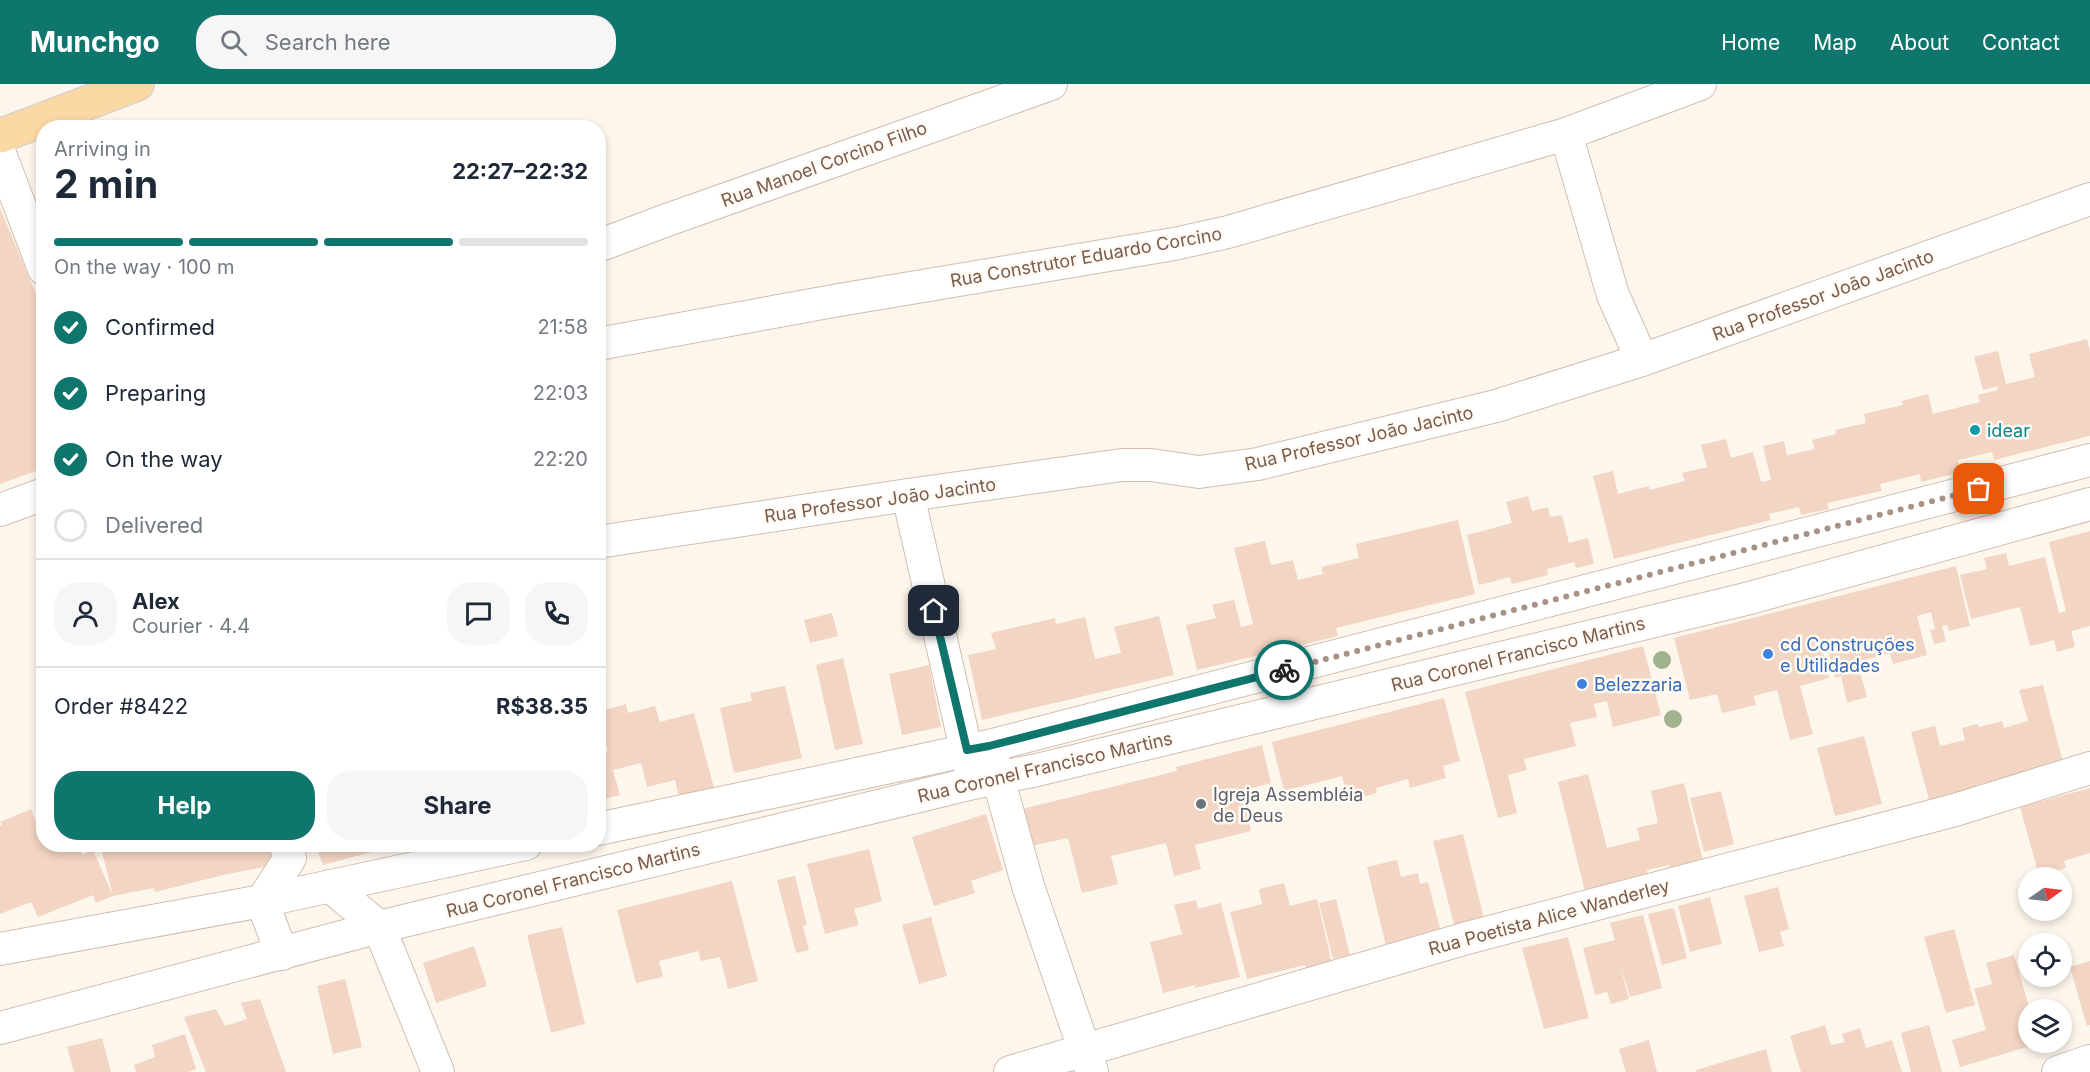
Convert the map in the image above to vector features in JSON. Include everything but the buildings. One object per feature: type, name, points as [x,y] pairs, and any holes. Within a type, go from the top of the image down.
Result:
[{"type":"main road","points":[[42,120],[136,84]]},
{"type":"main road","points":[[0,136],[36,122]]},
{"type":"street","name":"Rua Manoel Corcino Filho","points":[[606,243],[1051,84]]},
{"type":"street","name":"Rua Construtor Eduardo Corcino","points":[[606,343],[839,300],[1174,244],[1228,232],[1566,134],[1700,84]]},
{"type":"street","points":[[1566,134],[1613,295],[1642,360]]},
{"type":"street","points":[[0,154],[36,247]]},
{"type":"street","name":"Rua Professor João Jacinto","points":[[606,541],[1122,465],[1151,465],[1199,472],[1258,464],[1496,406],[1642,360],[2090,199]]},
{"type":"street","name":"Rua Coronel Francisco Martins","points":[[606,827],[978,748],[2090,460]]},
{"type":"street","points":[[908,495],[986,780],[1028,886],[1089,1061]]},
{"type":"street","points":[[0,510],[36,497]]},
{"type":"street","name":"Rua Coronel Francisco Martins","points":[[0,1028],[379,927],[1746,599],[2090,504]]},
{"type":"street","points":[[1735,553],[1746,599]]},
{"type":"street","name":"Rua Poetista Alice Wanderley","points":[[1010,1072],[1089,1061],[1467,938],[1955,810],[2090,768]]},
{"type":"street","points":[[262,901],[290,858],[288,852]]},
{"type":"street","points":[[0,950],[262,901],[489,852]]},
{"type":"street","points":[[330,886],[379,927],[438,1072]]},
{"type":"street","points":[[262,901],[282,954]]},
{"type":"street","points":[[2058,1072],[2090,1061]]},
{"type":"way so far","points":[[1284,670],[1979,489]]},
{"type":"place","name":"idear","points":[[1975,430]]},
{"type":"place","name":"cd Construções e Utilidades","points":[[1768,654]]},
{"type":"place","name":"Belezzaria","points":[[1582,684]]},
{"type":"place","name":"Igreja Assembléia de Deus","points":[[1201,804]]},
{"type":"route","points":[[934,611],[967,750],[1284,670]]}]
